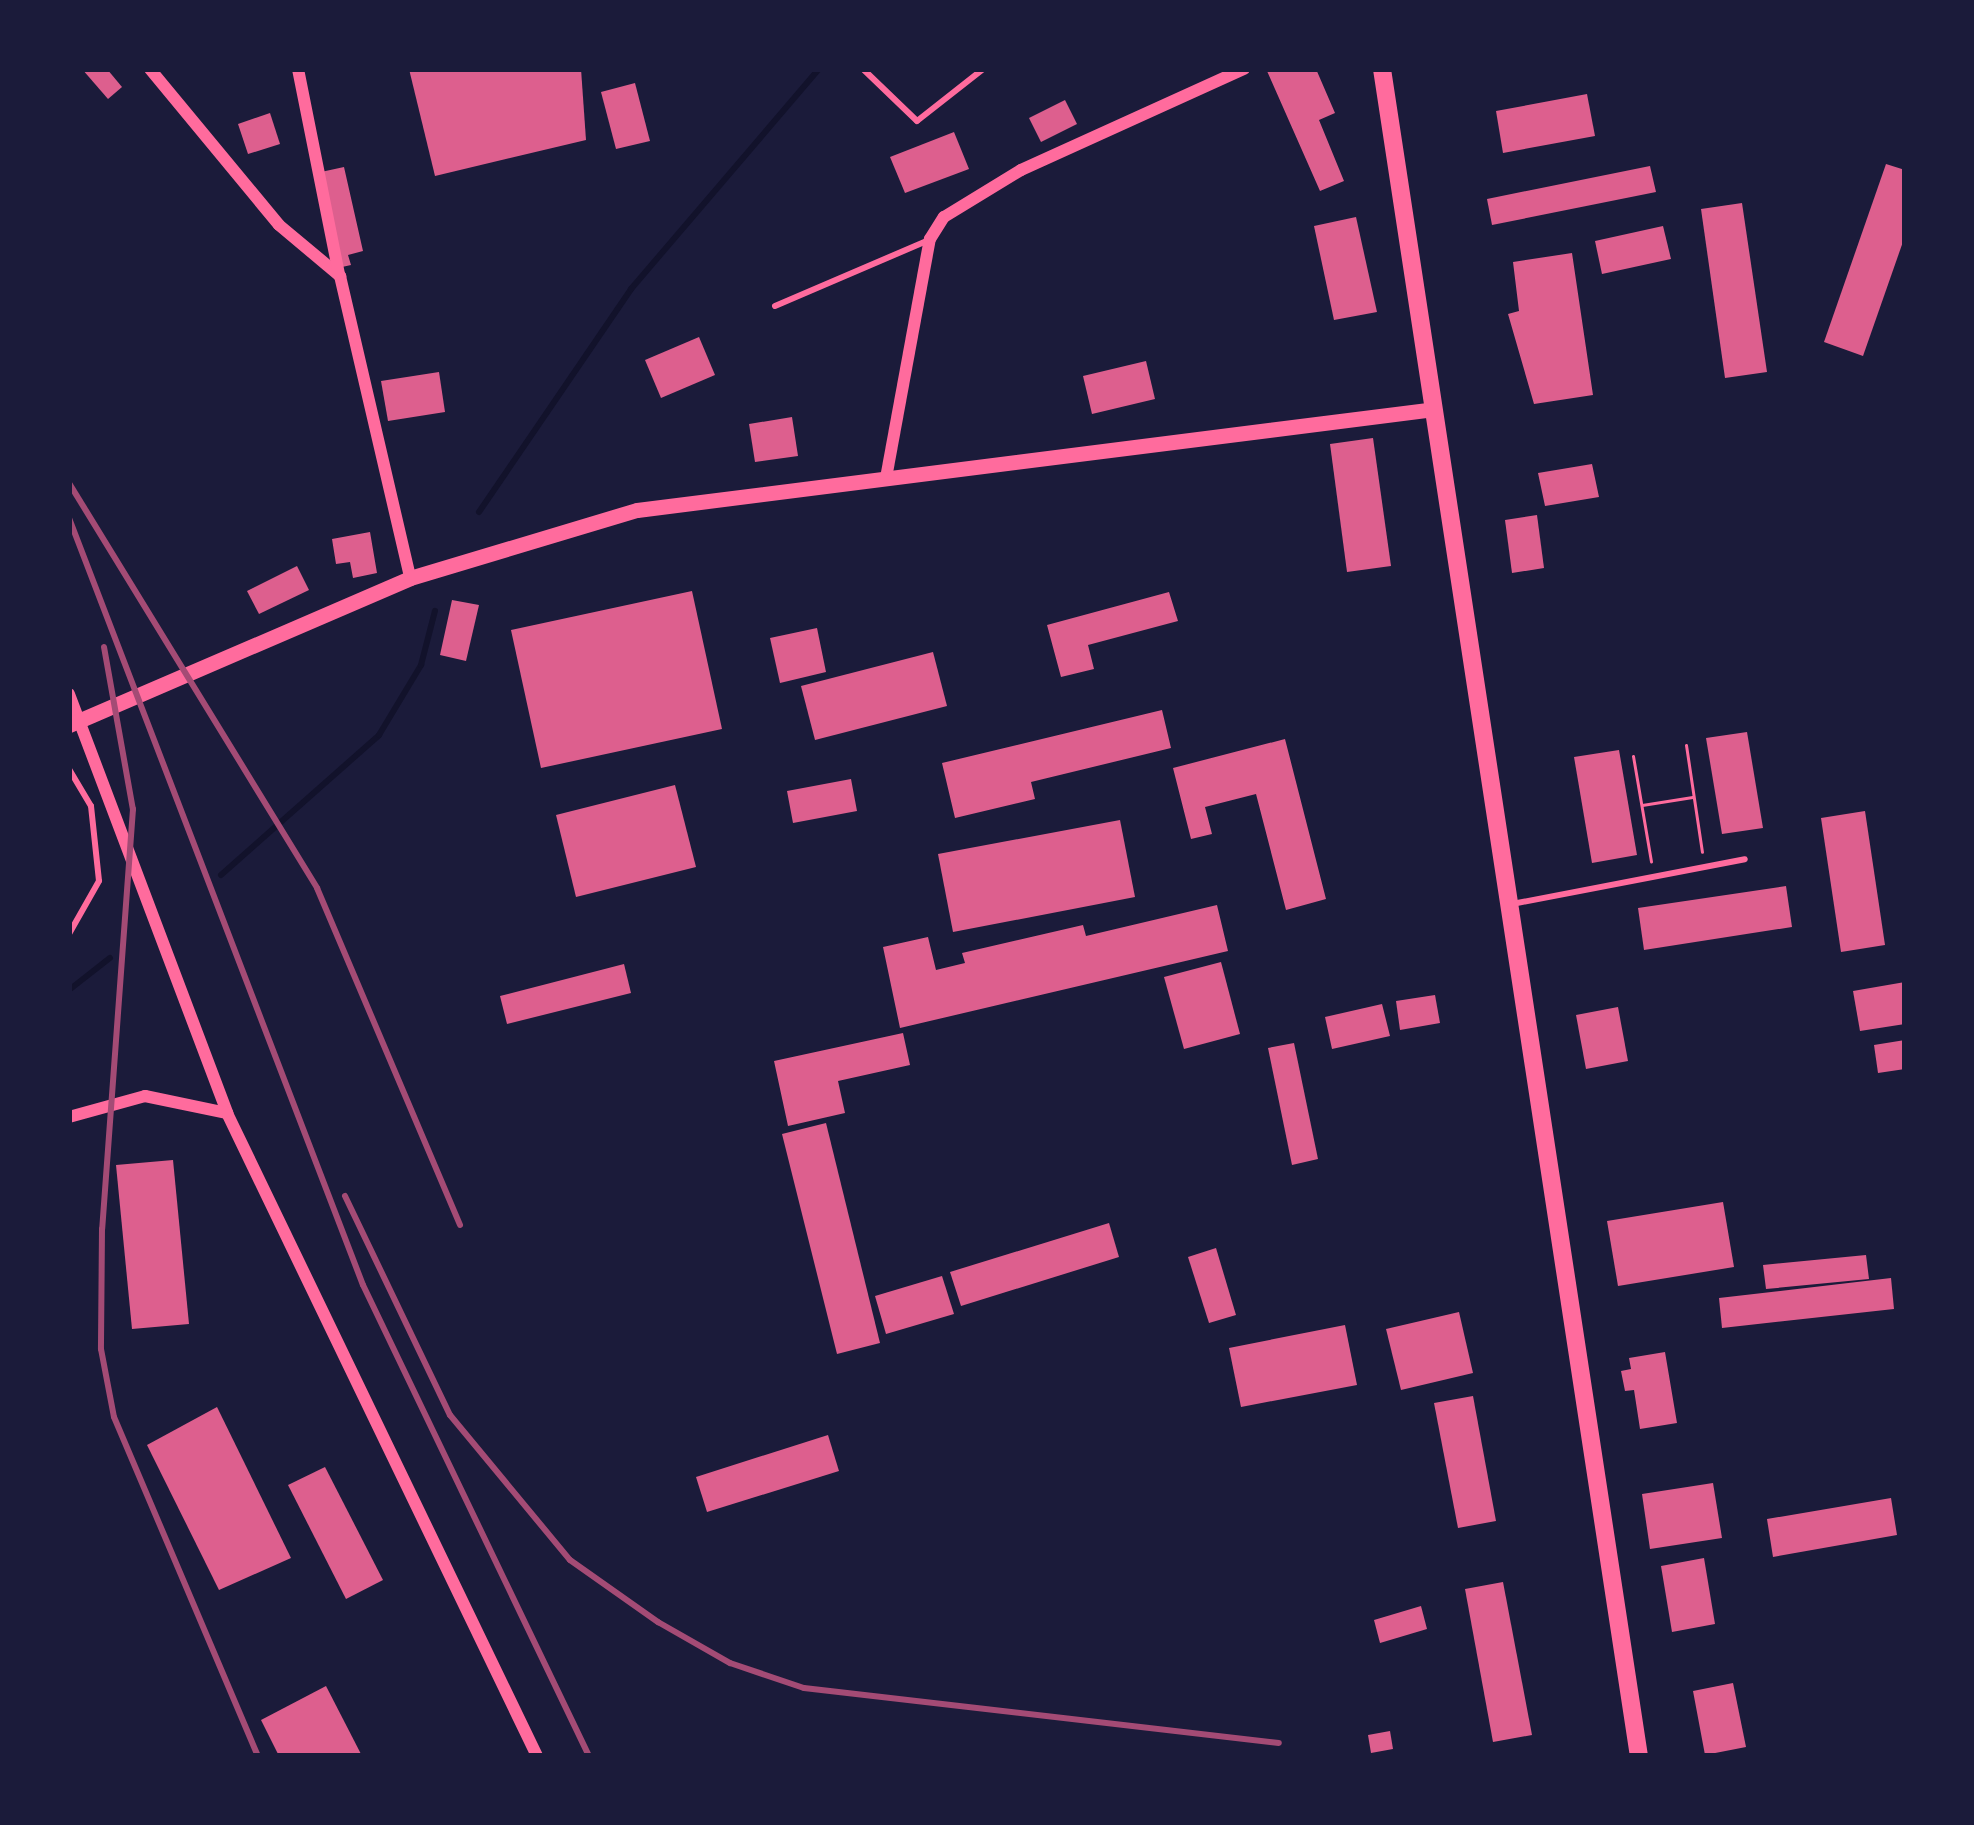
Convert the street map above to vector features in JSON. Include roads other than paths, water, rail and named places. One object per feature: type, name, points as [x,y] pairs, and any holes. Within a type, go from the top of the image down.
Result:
[{"type":"main road","points":[[1382,69],[1639,1756]]},
{"type":"street","points":[[150,69],[278,225],[340,276]]},
{"type":"street","points":[[298,69],[410,578]]},
{"type":"street","points":[[886,478],[930,239],[944,217],[1001,181],[1244,69]]},
{"type":"street","points":[[74,723],[410,578],[638,510],[1434,409]]},
{"type":"street","points":[[69,694],[74,723],[227,1113],[537,1756]]},
{"type":"street","points":[[69,1117],[145,1096],[227,1113]]},
{"type":"lane","points":[[863,69],[916,121],[983,69]]},
{"type":"lane","points":[[775,307],[930,239]]},
{"type":"lane","points":[[69,770],[91,806],[99,881],[69,934]]},
{"type":"lane","points":[[1509,905],[1745,859]]},
{"type":"waterway","points":[[479,512],[631,289],[819,69]]},
{"type":"waterway","points":[[221,875],[379,735],[421,665],[435,611]]},
{"type":"waterway","points":[[69,990],[110,958]]},
{"type":"railway","points":[[69,483],[317,888],[460,1225]]},
{"type":"railway","points":[[69,518],[363,1285],[589,1756]]},
{"type":"railway","points":[[104,647],[133,809],[102,1229],[101,1349],[114,1417],[258,1756]]},
{"type":"railway","points":[[345,1196],[450,1415],[570,1560],[658,1622],[730,1663],[804,1688],[1279,1743]]}]
